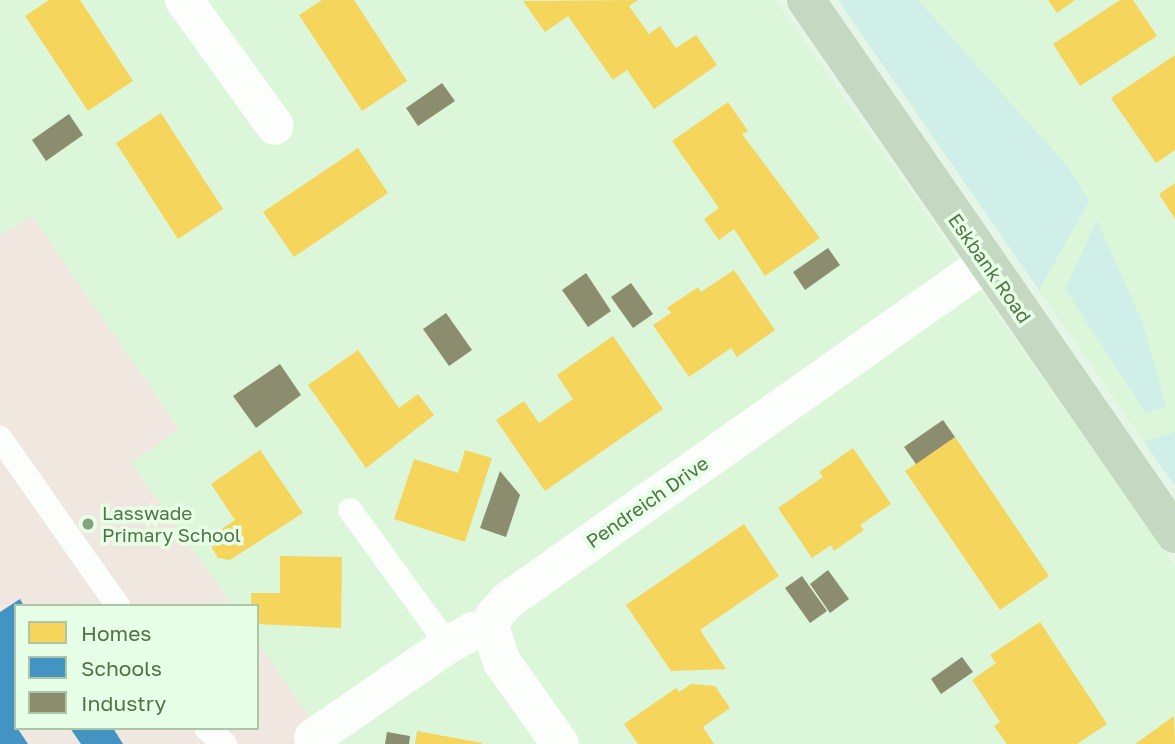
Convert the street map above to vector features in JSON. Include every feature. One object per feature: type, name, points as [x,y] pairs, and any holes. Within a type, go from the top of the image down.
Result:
[{"type":"main road","name":"Eskbank Road","points":[[806,0],[1175,534]]},
{"type":"street","points":[[184,0],[275,127]]},
{"type":"street","name":"Pendreich Drive","points":[[491,629],[494,616],[507,601],[986,263]]},
{"type":"street","points":[[309,741],[448,645],[473,631],[491,629],[502,662],[560,744]]},
{"type":"lane","points":[[0,438],[117,604]]},
{"type":"lane","points":[[350,510],[448,645]]},
{"type":"lane","points":[[208,730],[225,744]]},
{"type":"shaded area","points":[[0,0],[775,0],[1175,566],[1175,744],[0,744]]},
{"type":"shaded area","points":[[838,0],[1175,0],[1175,486],[1039,290]]},
{"type":"shaded area","points":[[838,0],[918,0],[1068,167],[1089,201],[1039,290]]},
{"type":"shaded area","name":"Lasswade Primary School","points":[[32,216],[179,429],[131,463],[232,604],[14,604],[14,730],[259,730],[259,644],[328,744],[0,744],[0,236]]},
{"type":"shaded area","points":[[1097,220],[1143,324],[1166,406],[1146,413],[1065,289]]},
{"type":"shaded area","points":[[1175,432],[1175,486],[1144,442]]},
{"type":"building: Homes","points":[[49,0],[80,0],[133,81],[88,111],[25,16]]},
{"type":"building: Homes","points":[[322,0],[354,0],[407,81],[362,111],[299,15]]},
{"type":"building: Homes","points":[[638,0],[629,6],[649,34],[660,26],[676,48],[696,35],[717,65],[654,109],[627,70],[613,80],[568,16],[545,32],[523,1]]},
{"type":"building: Homes","points":[[1048,0],[1075,0],[1057,13]]},
{"type":"building: Homes","points":[[1120,0],[1133,0],[1157,36],[1080,86],[1053,44]]},
{"type":"building: Homes","points":[[1175,55],[1175,150],[1156,163],[1111,98]]},
{"type":"building: Homes","points":[[728,102],[748,131],[742,134],[820,238],[765,276],[734,229],[719,240],[704,219],[719,208],[672,141]]},
{"type":"building: Homes","points":[[161,113],[223,209],[178,239],[116,143]]},
{"type":"building: Homes","points":[[358,148],[388,193],[294,257],[263,212]]},
{"type":"building: Homes","points":[[1175,183],[1175,219],[1159,194]]},
{"type":"building: Homes","points":[[734,270],[775,330],[737,357],[731,348],[689,377],[653,325],[671,313],[667,308],[698,287],[701,292]]},
{"type":"building: Homes","points":[[613,336],[663,409],[545,491],[496,420],[524,401],[539,423],[573,399],[557,375]]},
{"type":"building: Homes","points":[[358,350],[399,408],[418,394],[434,415],[366,468],[308,385]]},
{"type":"building: Homes","points":[[955,437],[1049,576],[1000,610],[905,471]]},
{"type":"building: Homes","points":[[853,448],[891,504],[860,525],[864,530],[834,551],[831,545],[812,558],[778,508],[823,477],[819,472]]},
{"type":"building: Homes","points":[[260,450],[303,513],[230,560],[218,558],[212,548],[213,535],[235,520],[211,484]]},
{"type":"building: Homes","points":[[465,450],[492,458],[465,542],[394,519],[414,459],[458,473]]},
{"type":"building: Homes","points":[[744,524],[779,576],[700,630],[726,669],[671,671],[626,605]]},
{"type":"building: Homes","points":[[280,556],[342,557],[341,628],[259,624],[259,604],[251,604],[251,593],[280,593]]},
{"type":"building: Homes","points":[[1040,622],[1107,724],[1077,744],[1007,744],[994,726],[1000,722],[972,680],[996,663],[990,655]]},
{"type":"building: Homes","points":[[691,684],[715,686],[730,708],[703,727],[714,744],[638,744],[624,724],[676,688],[679,692]]},
{"type":"building: Homes","points":[[1174,716],[1175,744],[1135,744]]},
{"type":"building: Homes","points":[[417,731],[482,743],[482,744],[415,744]]},
{"type":"building: Schools","points":[[20,599],[23,604],[14,604],[14,730],[19,730],[28,744],[0,744],[0,612]]},
{"type":"building: Schools","points":[[71,730],[114,730],[123,744],[81,744]]},
{"type":"building: Industry","points":[[442,83],[455,101],[418,126],[406,108]]},
{"type":"building: Industry","points":[[69,114],[83,135],[46,161],[32,140]]},
{"type":"building: Industry","points":[[828,248],[840,265],[805,290],[793,272]]},
{"type":"building: Industry","points":[[586,273],[611,311],[588,327],[562,290]]},
{"type":"building: Industry","points":[[631,283],[653,314],[633,328],[611,297]]},
{"type":"building: Industry","points":[[446,313],[472,350],[449,366],[423,329]]},
{"type":"building: Industry","points":[[280,364],[301,395],[256,428],[233,396]]},
{"type":"building: Industry","points":[[943,420],[955,437],[916,464],[904,447]]},
{"type":"building: Industry","points":[[500,471],[520,495],[506,537],[480,528]]},
{"type":"building: Industry","points":[[828,570],[849,599],[830,613],[810,584]]},
{"type":"building: Industry","points":[[802,576],[827,611],[810,623],[785,588]]},
{"type":"building: Industry","points":[[962,657],[973,672],[941,694],[931,679]]},
{"type":"building: Industry","points":[[387,732],[410,736],[409,744],[385,744]]},
{"type":"place","name":"Lasswade Primary School","points":[[88,524]]}]
